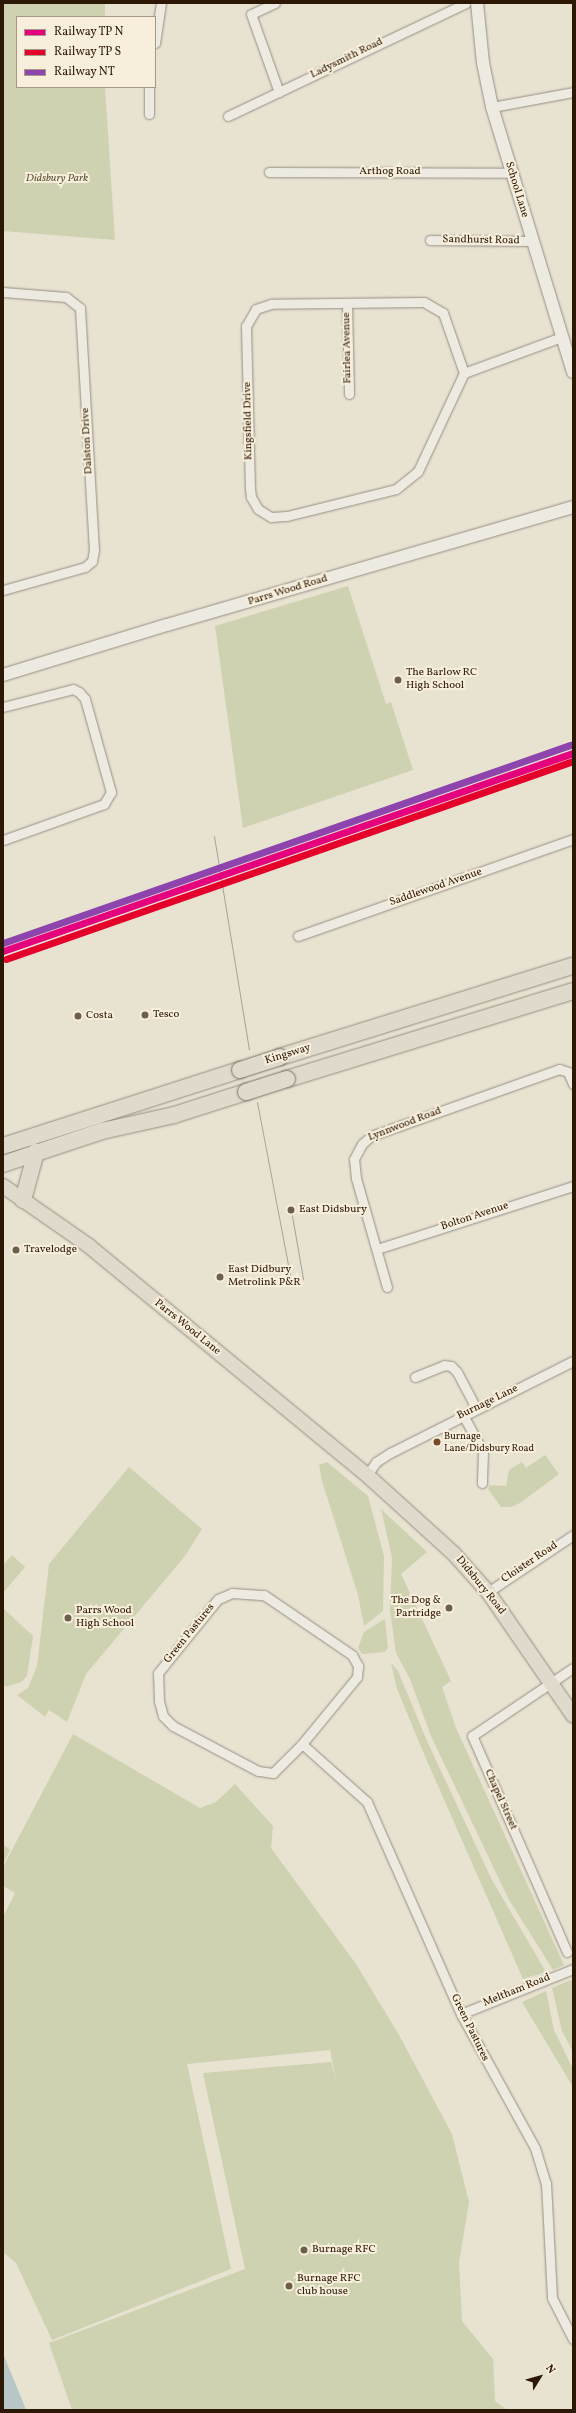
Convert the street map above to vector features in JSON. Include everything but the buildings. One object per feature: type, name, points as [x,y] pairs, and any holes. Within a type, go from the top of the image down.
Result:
[{"type":"highway","name":"Kingsway","points":[[3,1146],[280,1057],[573,966]]},
{"type":"highway","name":"Kingsway","points":[[3,1164],[102,1131],[174,1115],[573,991]]},
{"type":"highway","points":[[23,1200],[36,1152]]},
{"type":"main road","name":"Parrs Wood Lane","points":[[3,1186],[89,1246],[327,1443],[370,1470]]},
{"type":"main road","name":"Didsbury Road","points":[[370,1470],[381,1488],[454,1554],[488,1592],[573,1715]]},
{"type":"street","points":[[156,36],[161,3]]},
{"type":"street","points":[[275,3],[251,14],[279,92]]},
{"type":"street","name":"Ladysmith Road","points":[[228,116],[466,3]]},
{"type":"street","name":"School Lane","points":[[477,3],[483,63],[492,107],[573,372]]},
{"type":"street","points":[[149,88],[149,114]]},
{"type":"street","points":[[492,107],[573,92]]},
{"type":"street","name":"Arthog Road","points":[[269,172],[511,172]]},
{"type":"street","name":"Sandhurst Road","points":[[430,240],[532,241]]},
{"type":"street","name":"Dalston Drive","points":[[3,292],[66,297],[80,308],[94,550],[92,561],[85,567],[3,590]]},
{"type":"street","name":"Kingsfield Drive","points":[[419,301],[433,305],[443,313],[464,373],[418,470],[407,482],[386,492],[287,516],[266,515],[258,509],[251,497],[250,488],[247,321],[256,309],[268,304],[419,301]]},
{"type":"street","name":"Fairlea Avenue","points":[[347,303],[349,394]]},
{"type":"street","points":[[464,373],[562,337]]},
{"type":"street","name":"Parrs Wood Road","points":[[3,675],[167,625],[210,614],[573,507]]},
{"type":"street","points":[[3,707],[72,689],[79,692],[86,699],[111,792],[104,804],[3,840]]},
{"type":"street","name":"Saddlewood Avenue","points":[[298,936],[573,839]]},
{"type":"street","name":"Lynnwood Road","points":[[387,1287],[355,1166],[355,1153],[365,1140],[559,1069],[568,1072],[573,1084]]},
{"type":"street","name":"Bolton Avenue","points":[[376,1249],[573,1186]]},
{"type":"street","name":"Burnage Lane","points":[[370,1470],[390,1453],[476,1408],[573,1361]]},
{"type":"street","points":[[415,1377],[444,1365],[451,1366],[457,1372],[476,1408]]},
{"type":"street","points":[[463,1415],[483,1452],[482,1483]]},
{"type":"street","name":"Cloister Road","points":[[488,1592],[573,1535]]},
{"type":"street","name":"Green Pastures","points":[[232,1592],[264,1595],[356,1660],[358,1666],[357,1677],[302,1744],[278,1771],[268,1774],[173,1726],[163,1716],[159,1701],[158,1673],[218,1599],[232,1592]]},
{"type":"street","points":[[551,1682],[573,1668]]},
{"type":"street","name":"Chapel Street","points":[[551,1682],[472,1736],[567,1952]]},
{"type":"street","name":"Green Pastures","points":[[302,1744],[368,1802],[461,2014],[535,2148],[546,2183],[552,2298],[573,2339]]},
{"type":"street","name":"Meltham Road","points":[[461,2014],[573,1969]]},
{"type":"green space","name":"Didsbury Park","points":[[3,3],[105,3],[105,16],[16,16],[16,88],[105,88],[115,240],[3,231]]},
{"type":"green space","points":[[348,586],[386,704],[391,702],[413,770],[243,828],[215,626]]},
{"type":"green space","points":[[545,1455],[559,1474],[520,1503],[511,1507],[501,1507],[488,1489],[490,1485],[506,1486],[509,1470],[522,1462],[526,1468]]},
{"type":"green space","points":[[327,1462],[368,1496],[384,1556],[383,1611],[364,1626],[358,1595],[322,1481],[319,1465]]},
{"type":"green space","points":[[129,1467],[202,1529],[185,1556],[86,1674],[67,1722],[49,1710],[45,1717],[17,1695],[28,1688],[37,1666],[49,1564]]},
{"type":"green space","points":[[381,1509],[427,1552],[401,1574],[451,1681],[442,1687],[456,1728],[564,1965],[553,1970],[508,1898],[431,1736],[410,1679],[396,1653],[390,1611],[392,1557]]},
{"type":"green space","points":[[12,1555],[25,1567],[3,1593],[3,1565]]},
{"type":"green space","points":[[3,1608],[33,1636],[27,1676],[21,1682],[6,1687],[3,1684]]},
{"type":"green space","points":[[385,1619],[388,1648],[385,1652],[362,1654],[358,1648],[364,1632]]},
{"type":"green space","points":[[391,1663],[398,1671],[427,1741],[492,1880],[546,1972],[523,1979],[424,1754],[397,1689]]},
{"type":"green space","points":[[73,1734],[200,1808],[216,1802],[235,1784],[273,1826],[271,1848],[356,1964],[399,2035],[452,2134],[469,2202],[459,2262],[462,2321],[493,2359],[495,2401],[507,2410],[72,2410],[49,2343],[245,2269],[203,2073],[331,2062],[336,2081],[330,2050],[187,2064],[231,2269],[52,2340],[16,2263],[3,2252],[3,1917],[15,1893],[3,1886],[3,1867]]},
{"type":"green space","points":[[3,1844],[10,1850],[3,1864]]},
{"type":"green space","points":[[571,1980],[573,1985],[573,2052],[562,2031],[552,1988]]},
{"type":"green space","points":[[546,1991],[554,2030],[573,2069],[573,2087],[522,2002]]},
{"type":"shaded area","points":[[3,2354],[21,2397],[26,2410],[3,2410]]},
{"type":"tram line","points":[[214,836],[249,1049]]},
{"type":"tram line","points":[[257,1102],[291,1281]]},
{"type":"tram line","points":[[291,1210],[303,1279]]},
{"type":"transit line","points":[[3,951],[573,753]]},
{"type":"transit line","points":[[6,959],[573,761]]},
{"type":"rail line","name":"NT","points":[[3,943],[570,745]]},
{"type":"place","name":"The Barlow RC High School","points":[[398,680]]},
{"type":"place","name":"Tesco","points":[[145,1015]]},
{"type":"place","name":"Costa","points":[[78,1016]]},
{"type":"place","name":"East Didsbury","points":[[291,1210]]},
{"type":"place","name":"Travelodge","points":[[16,1250]]},
{"type":"place","name":"East Didbury Metrolink P&R","points":[[220,1277]]},
{"type":"place","name":"Burnage Lane/Didsbury Road","points":[[437,1442]]},
{"type":"place","name":"The Dog & Partridge","points":[[449,1608]]},
{"type":"place","name":"Parrs Wood High School","points":[[68,1618]]},
{"type":"place","name":"Burnage RFC","points":[[304,2250]]},
{"type":"place","name":"Burnage RFC club house","points":[[289,2286]]}]
